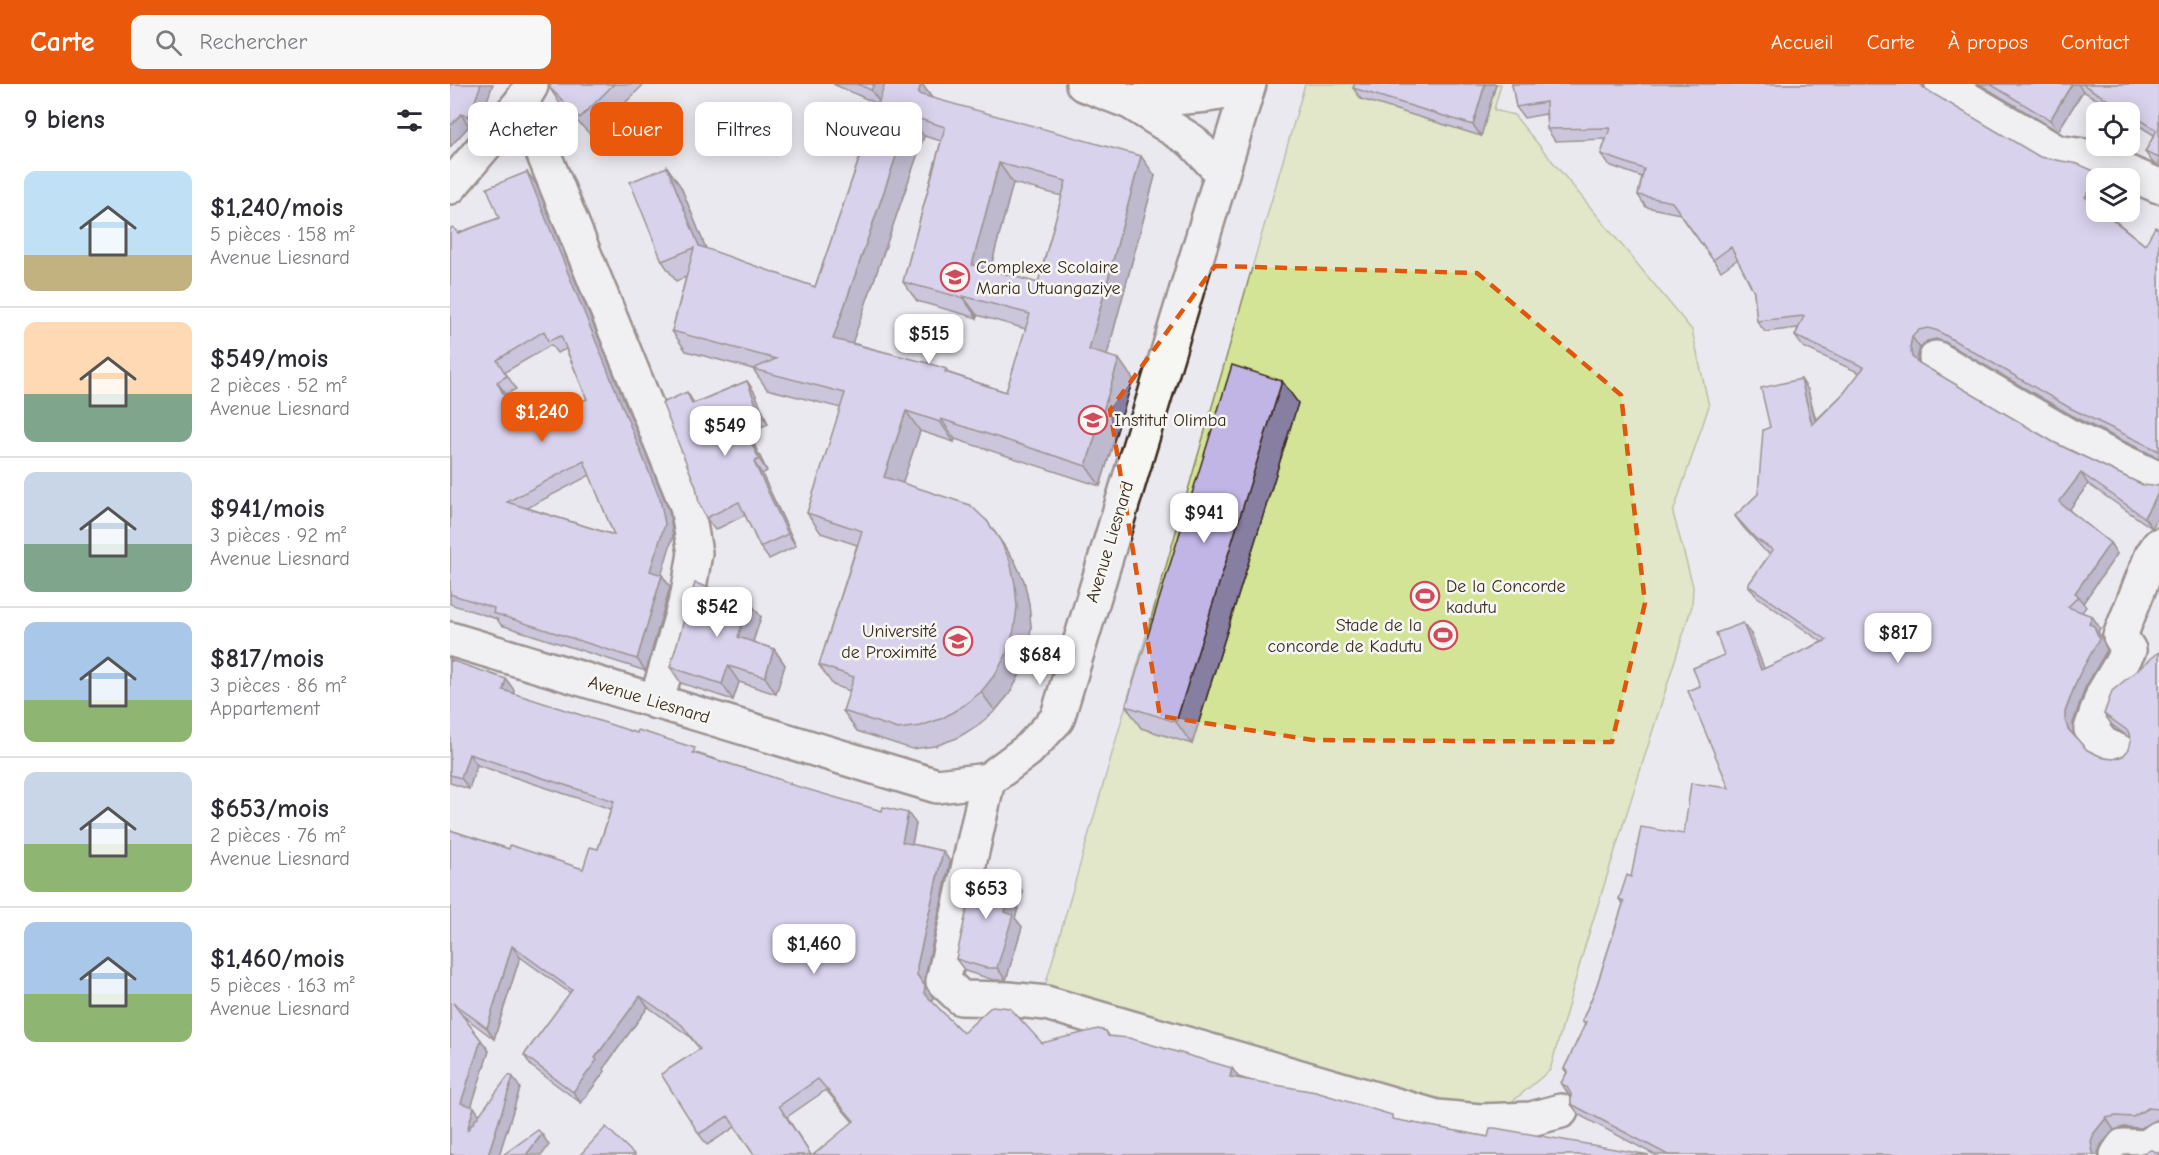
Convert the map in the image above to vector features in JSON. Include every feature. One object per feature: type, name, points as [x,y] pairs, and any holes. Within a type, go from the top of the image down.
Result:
[{"type":"street","points":[[1083,84],[1130,102],[1192,141],[1222,172]]},
{"type":"street","points":[[1942,84],[2057,152],[2091,157],[2159,186]]},
{"type":"street","points":[[1130,102],[1207,95],[1248,87]]},
{"type":"street","name":"Avenue Liesnard","points":[[450,639],[937,786],[988,780],[1028,750],[1057,719],[1248,87]]},
{"type":"street","points":[[450,187],[527,92],[687,506],[695,553],[688,594],[656,702]]},
{"type":"street","points":[[1936,358],[2069,436],[2159,479]]},
{"type":"street","points":[[2120,752],[2103,744],[2091,729],[2103,694],[2129,650],[2120,636],[2152,555],[2159,545]]},
{"type":"street","points":[[988,780],[943,981],[961,998],[1046,1003],[1437,1117],[1480,1121],[1531,1119],[1561,1111]]},
{"type":"street","points":[[2117,1155],[2123,1146],[2147,1147],[2159,1138]]},
{"type":"highlighted area","points":[[1215,266],[1477,273],[1621,395],[1645,603],[1612,742],[1313,740],[1160,716],[1110,410]]},
{"type":"green space","name":"De la Concorde kadutu","points":[[1305,84],[1501,84],[1494,110],[1514,115],[1692,330],[1709,406],[1673,513],[1693,586],[1692,606],[1585,946],[1550,1070],[1507,1106],[1428,1100],[1045,986]]},
{"type":"building","points":[[450,84],[481,84],[475,102],[468,102],[468,115],[461,114],[450,126]]},
{"type":"building","points":[[552,84],[614,84],[596,102],[590,102],[590,108],[580,118],[578,102],[564,102],[549,87]]},
{"type":"building","points":[[857,84],[874,84],[871,90]]},
{"type":"building","points":[[885,84],[921,84],[918,94],[1141,156],[1089,350],[1119,359],[1086,466],[941,419],[940,422],[906,411],[884,477],[970,505],[987,521],[1000,540],[1010,561],[1015,584],[1017,607],[1014,630],[1007,653],[996,673],[981,692],[943,718],[921,726],[898,729],[843,711],[854,677],[819,665],[862,531],[807,513],[845,393],[753,369],[776,359],[672,331],[694,248],[662,261],[630,182],[667,167],[699,246],[815,287],[860,156],[896,156],[833,339],[928,363],[946,369],[945,372],[1006,392],[1030,314],[903,282],[945,127],[922,120],[922,102],[879,102]],"holes":[[[999,163],[1066,181],[1038,283],[972,265]]]},
{"type":"building","points":[[1355,84],[1485,84],[1473,125],[1353,88]]},
{"type":"building","points":[[1512,84],[1920,84],[2040,157],[2078,164],[2087,168],[2086,222],[2116,222],[2145,245],[2155,227],[2159,229],[2159,451],[2070,408],[1938,331],[1928,328],[1919,330],[1912,337],[1910,347],[1912,357],[1919,363],[2053,442],[2143,485],[2159,484],[2159,492],[2144,517],[2081,473],[2059,502],[2110,543],[2075,593],[2079,596],[2068,607],[2092,616],[2089,624],[2094,626],[2099,639],[2078,677],[2065,712],[2068,729],[2087,750],[2104,758],[2113,759],[2123,756],[2129,749],[2131,740],[2128,731],[2104,714],[2112,691],[2159,652],[2159,1108],[2148,1108],[2133,1117],[2106,1118],[2094,1133],[2091,1142],[2095,1155],[1668,1155],[1571,1104],[1571,1094],[1561,1083],[1568,1071],[1564,1069],[1586,1022],[1582,1021],[1596,988],[1624,901],[1619,899],[1627,875],[1631,877],[1641,827],[1684,834],[1691,783],[1729,788],[1688,691],[1700,686],[1693,668],[1724,655],[1716,633],[1743,623],[1761,670],[1827,640],[1748,585],[1773,550],[1756,539],[1735,516],[1758,494],[1763,430],[1770,427],[1761,388],[1801,379],[1812,425],[1844,393],[1864,367],[1795,336],[1804,316],[1757,321],[1754,292],[1731,247],[1713,260],[1672,202],[1638,195],[1644,169],[1601,154],[1610,128],[1547,129],[1546,102],[1516,107]]},
{"type":"building","points":[[1990,84],[2072,84],[2050,120]]},
{"type":"building","points":[[2082,84],[2159,84],[2159,158],[2145,152],[2157,130],[2140,120],[2140,102],[2111,102]]},
{"type":"building","points":[[527,172],[660,499],[665,524],[650,571],[662,575],[637,659],[493,613],[494,608],[450,594],[450,229],[453,227],[458,233],[499,218],[487,188]],"holes":[[[544,331],[548,341],[561,336],[587,399],[520,426],[497,382],[507,376],[497,360]],[[584,461],[614,535],[507,502]]]},
{"type":"building","points":[[1232,365],[1282,381],[1176,722],[1126,706]]},
{"type":"building","points":[[747,381],[759,412],[740,420],[759,459],[754,462],[788,534],[760,547],[739,502],[706,518],[662,403],[687,392],[692,404]]},
{"type":"building","points":[[695,583],[749,601],[738,637],[774,649],[765,677],[728,666],[722,684],[670,667]]},
{"type":"building","points":[[450,660],[506,679],[503,690],[637,733],[638,730],[695,748],[693,753],[789,784],[882,811],[883,807],[908,813],[902,842],[943,851],[917,966],[917,975],[925,986],[924,993],[963,1033],[992,1006],[1010,1008],[1042,1043],[1098,1029],[1106,1031],[1108,1036],[1129,1038],[1232,1068],[1230,1077],[1316,1092],[1392,1115],[1392,1119],[1488,1137],[1490,1128],[1495,1128],[1649,1155],[813,1155],[854,1121],[818,1079],[779,1106],[811,1155],[754,1155],[728,1116],[699,1134],[661,1074],[700,1049],[682,1025],[640,996],[573,1092],[524,1055],[572,990],[512,946],[487,1028],[453,1003],[481,1040],[461,1103],[474,1107],[467,1131],[509,1075],[513,1077],[488,1155],[450,1154],[450,830],[509,849],[510,845],[583,869],[590,847],[598,849],[614,801],[469,754],[461,778],[450,775]]},
{"type":"building","points":[[976,868],[1015,880],[1005,912],[1013,915],[997,968],[986,968],[956,959]]},
{"type":"building","points":[[606,1127],[635,1155],[580,1155]]},
{"type":"building","points":[[538,1130],[542,1134],[526,1155],[503,1155]]},
{"type":"building","points":[[2151,1150],[2159,1155],[2124,1155],[2139,1154]]},
{"type":"place","name":"Complexe Scolaire Maria Utuangaziye","points":[[955,277]]},
{"type":"place","name":"Institut Olimba","points":[[1093,420]]},
{"type":"place","name":"De la Concorde kadutu","points":[[1425,596]]},
{"type":"place","name":"Stade de la concorde de Kadutu","points":[[1443,635]]},
{"type":"place","name":"Université de Proximité","points":[[958,641]]}]
